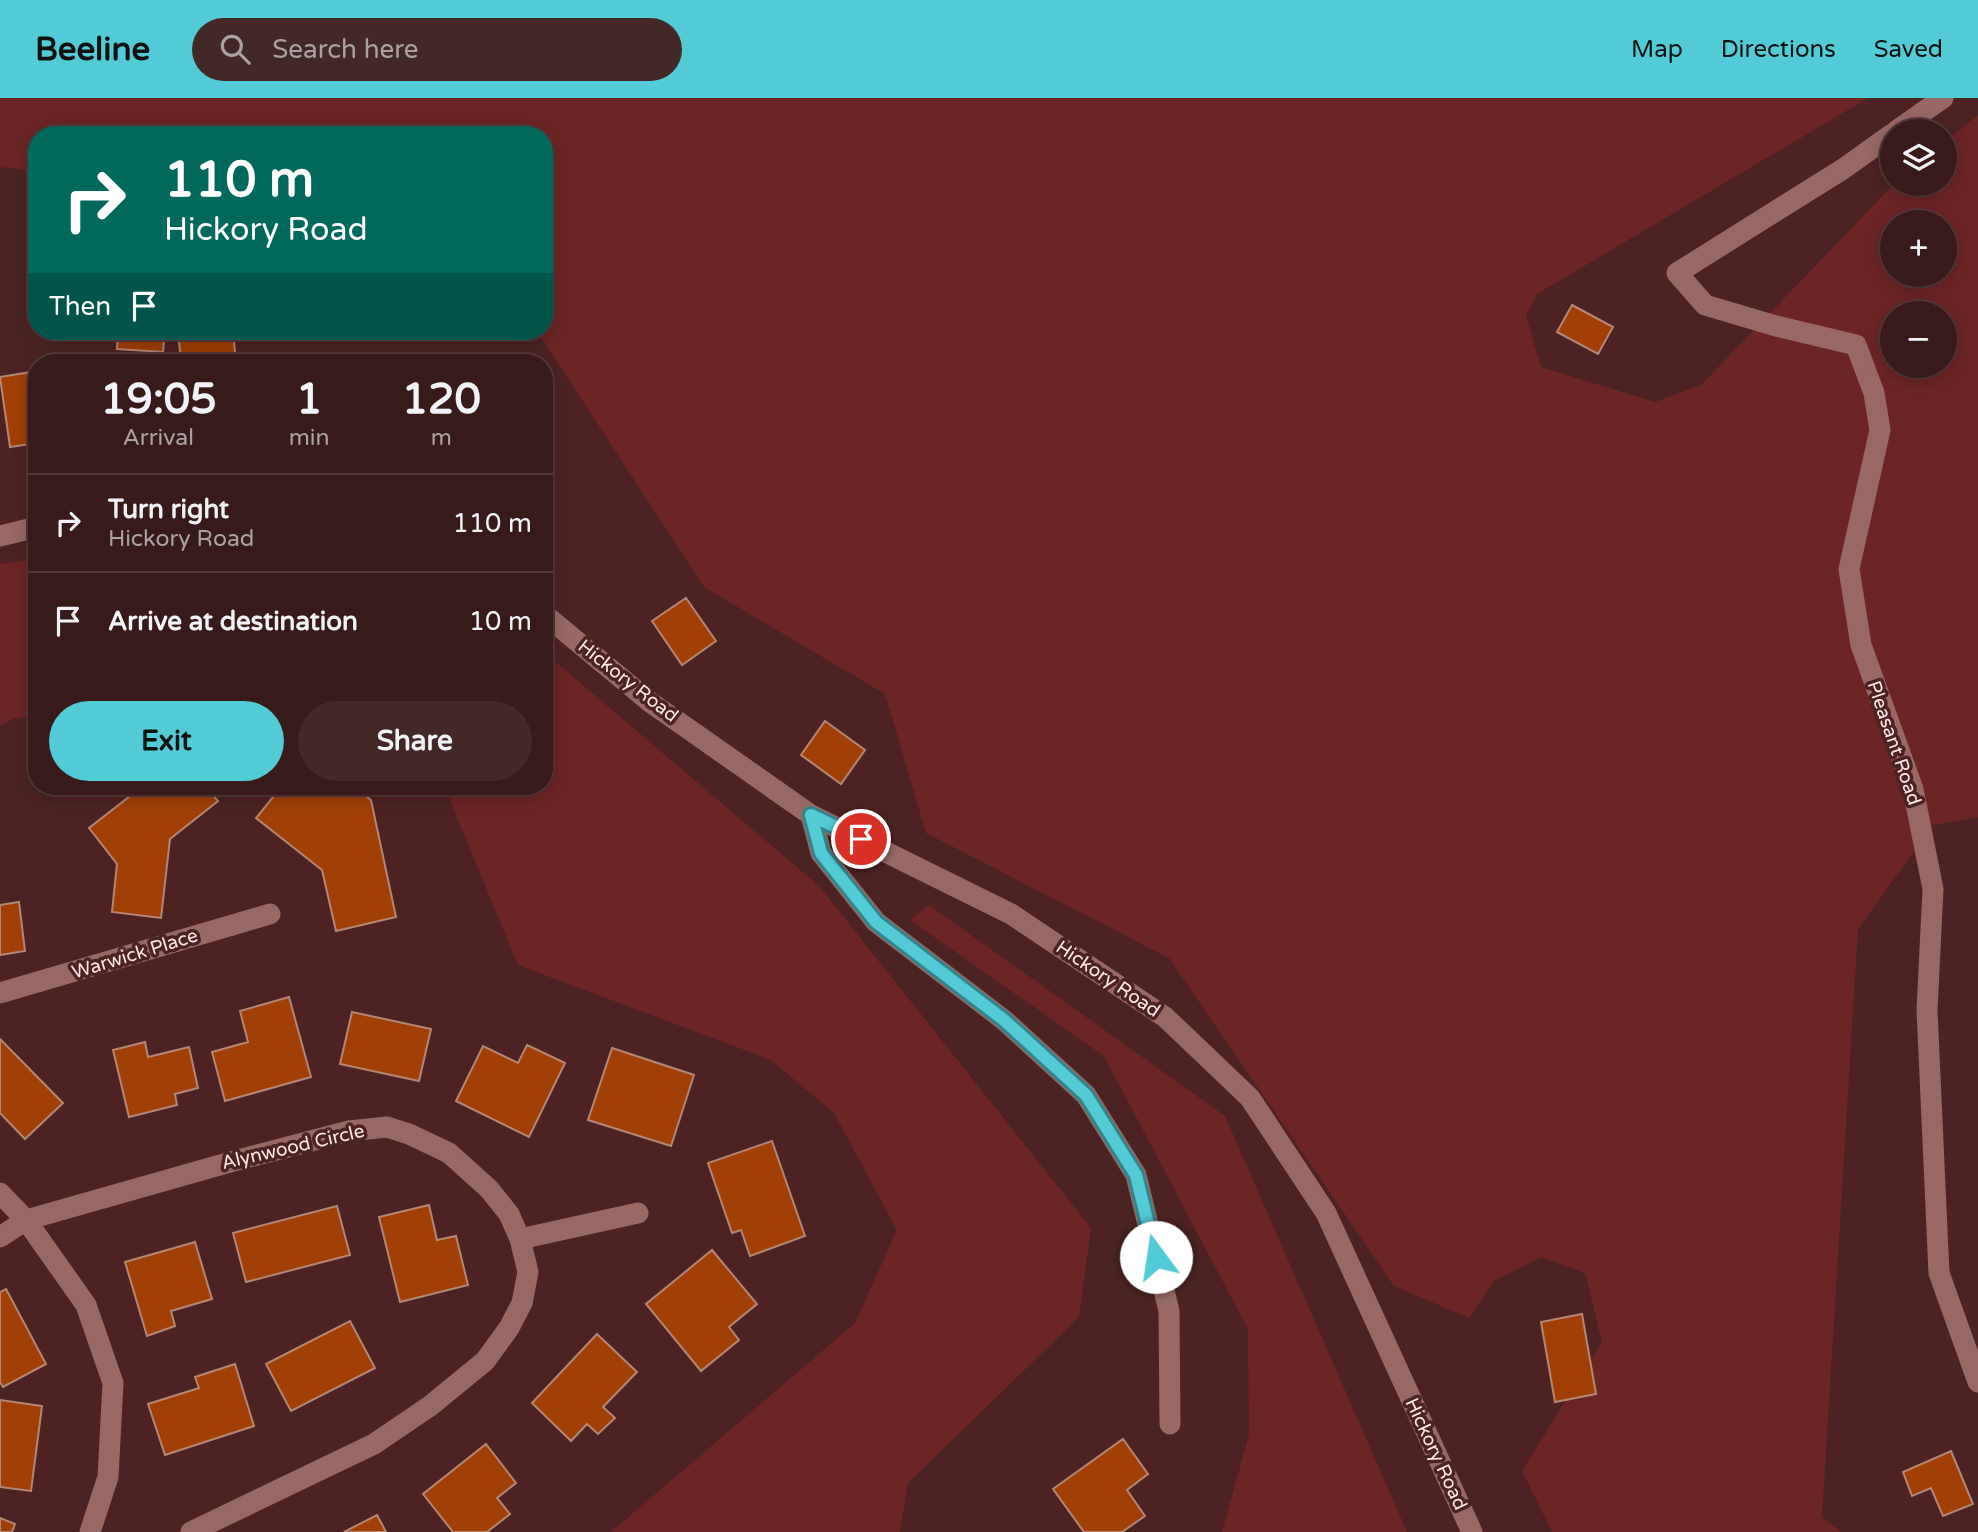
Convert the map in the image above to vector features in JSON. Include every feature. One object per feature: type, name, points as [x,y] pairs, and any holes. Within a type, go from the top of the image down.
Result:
[{"type":"street","points":[[1914,119],[1943,98]]},
{"type":"street","name":"Pleasant Road","points":[[1880,143],[1677,273],[1705,305],[1776,326],[1856,345],[1874,393],[1881,430],[1849,569],[1861,645],[1913,789],[1933,889],[1927,1010],[1939,1273],[1978,1382]]},
{"type":"street","points":[[0,536],[28,529]]},
{"type":"street","name":"Hickory Road","points":[[553,621],[650,702],[811,815],[1011,914],[1166,1017],[1250,1098],[1326,1213],[1472,1532]]},
{"type":"street","points":[[811,815],[821,853],[876,922],[1004,1020],[1086,1095],[1136,1175],[1169,1311],[1170,1424]]},
{"type":"street","name":"Warwick Place","points":[[0,993],[270,914]]},
{"type":"street","name":"Alynwood Circle","points":[[0,1237],[26,1220],[233,1161],[349,1131],[387,1127],[449,1153],[489,1189],[509,1214],[520,1239],[528,1272],[522,1303],[509,1328],[485,1361],[430,1406],[374,1444],[191,1532]]},
{"type":"street","points":[[0,1193],[26,1220],[86,1305],[113,1382],[108,1476],[90,1532]]},
{"type":"street","points":[[520,1239],[638,1213]]},
{"type":"shaded area","points":[[0,98],[1868,98],[1537,294],[1526,316],[1541,367],[1655,402],[1701,385],[1882,196],[1957,196],[1957,132],[1978,115],[1978,817],[1933,825],[1858,929],[1822,1517],[1841,1532],[1552,1532],[1522,1471],[1602,1342],[1585,1273],[1541,1257],[1495,1280],[1469,1318],[1394,1286],[1169,958],[926,833],[885,694],[704,587],[543,340],[553,340],[553,126],[28,126],[28,170],[0,167]]},
{"type":"shaded area","points":[[28,560],[28,717],[12,719],[0,726],[0,564]]},
{"type":"shaded area","points":[[553,660],[819,886],[1091,1228],[1079,1317],[908,1483],[900,1532],[611,1532],[855,1323],[897,1230],[834,1113],[771,1060],[518,965],[448,795],[553,795]]},
{"type":"shaded area","points":[[929,905],[1225,1116],[1407,1532],[1222,1532],[1249,1435],[1248,1329],[1104,1056],[910,920]]},
{"type":"building","points":[[1572,305],[1613,327],[1598,354],[1557,332]]},
{"type":"building","points":[[118,340],[164,340],[163,352],[117,349]]},
{"type":"building","points":[[179,340],[234,340],[235,354],[180,354]]},
{"type":"building","points":[[28,372],[28,444],[10,447],[0,377]]},
{"type":"building","points":[[686,598],[716,641],[682,665],[652,621]]},
{"type":"building","points":[[825,721],[865,750],[841,784],[801,755]]},
{"type":"building","points":[[131,795],[213,795],[218,801],[170,839],[161,918],[112,912],[117,864],[89,828]]},
{"type":"building","points":[[275,795],[365,795],[371,800],[396,917],[336,931],[322,870],[256,818]]},
{"type":"building","points":[[19,902],[25,951],[0,955],[0,905]]},
{"type":"building","points":[[289,997],[311,1077],[225,1101],[212,1052],[248,1042],[240,1011]]},
{"type":"building","points":[[352,1012],[431,1029],[419,1081],[340,1064]]},
{"type":"building","points":[[0,1039],[63,1103],[25,1139],[0,1113]]},
{"type":"building","points":[[145,1042],[148,1057],[189,1047],[198,1088],[175,1094],[177,1105],[129,1117],[113,1050]]},
{"type":"building","points":[[527,1045],[565,1063],[529,1137],[456,1101],[483,1046],[518,1063]]},
{"type":"building","points":[[612,1048],[694,1075],[671,1146],[588,1120]]},
{"type":"building","points":[[772,1141],[805,1236],[750,1256],[741,1230],[732,1233],[708,1163]]},
{"type":"building","points":[[429,1205],[437,1240],[456,1236],[468,1285],[400,1302],[379,1217]]},
{"type":"building","points":[[337,1206],[350,1255],[246,1282],[233,1233]]},
{"type":"building","points":[[195,1242],[212,1299],[171,1311],[175,1326],[147,1336],[125,1262]]},
{"type":"building","points":[[712,1250],[757,1304],[729,1327],[739,1340],[701,1371],[646,1304]]},
{"type":"building","points":[[6,1289],[46,1364],[3,1387],[0,1382],[0,1292]]},
{"type":"building","points":[[1582,1314],[1596,1394],[1555,1402],[1541,1322]]},
{"type":"building","points":[[350,1321],[375,1368],[291,1411],[266,1364]]},
{"type":"building","points":[[597,1334],[637,1372],[603,1407],[615,1418],[598,1434],[587,1424],[571,1441],[532,1403]]},
{"type":"building","points":[[235,1364],[254,1426],[165,1455],[148,1404],[199,1388],[195,1377]]},
{"type":"building","points":[[0,1400],[42,1406],[31,1491],[0,1487]]},
{"type":"building","points":[[1123,1439],[1148,1474],[1127,1490],[1145,1516],[1122,1532],[1084,1532],[1053,1489]]},
{"type":"building","points":[[486,1444],[516,1483],[497,1498],[510,1514],[487,1532],[453,1532],[423,1494]]},
{"type":"building","points":[[1951,1451],[1973,1504],[1943,1516],[1931,1488],[1912,1496],[1903,1472]]},
{"type":"building","points":[[377,1515],[386,1532],[344,1532]]},
{"type":"building","points":[[0,1518],[15,1524],[12,1532],[0,1532]]},
{"type":"route","points":[[861,839],[811,815],[821,853],[876,922],[1004,1020],[1086,1095],[1136,1175],[1156,1257]]}]
